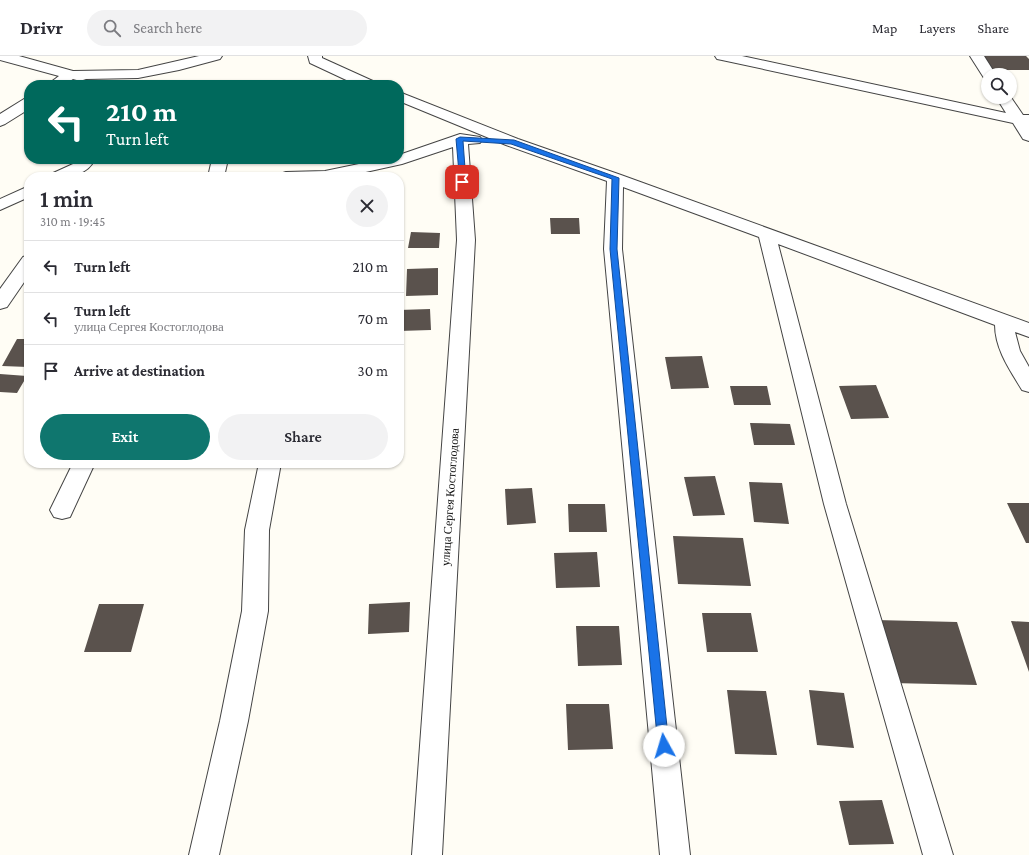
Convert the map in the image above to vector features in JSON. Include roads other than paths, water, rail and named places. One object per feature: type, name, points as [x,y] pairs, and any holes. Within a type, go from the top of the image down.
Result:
[{"type":"street","points":[[3,56],[89,80]]},
{"type":"street","points":[[62,80],[70,75],[136,79],[215,56]]},
{"type":"street","points":[[301,56],[315,58],[334,70],[358,80]]},
{"type":"street","points":[[722,56],[1023,120]]},
{"type":"street","points":[[976,56],[984,68]]},
{"type":"street","points":[[404,98],[512,142],[615,178],[1029,330]]},
{"type":"street","points":[[1009,104],[1023,120],[1029,136]]},
{"type":"street","points":[[0,121],[24,105]]},
{"type":"street","points":[[404,159],[460,139],[512,142]]},
{"type":"street","name":"улица Сергея Костоглодова","points":[[427,855],[466,240],[460,139]]},
{"type":"street","points":[[315,164],[322,172]]},
{"type":"street","points":[[345,172],[386,164]]},
{"type":"street","points":[[70,172],[84,167]]},
{"type":"street","points":[[615,178],[613,249],[675,855]]},
{"type":"street","points":[[0,205],[24,193]]},
{"type":"street","points":[[766,234],[835,504],[938,855]]},
{"type":"street","points":[[0,303],[24,268]]},
{"type":"street","points":[[1005,321],[1005,336],[1010,351],[1029,385]]},
{"type":"street","points":[[62,510],[82,468]]},
{"type":"street","points":[[204,855],[234,721],[255,611],[257,530],[269,468]]}]
